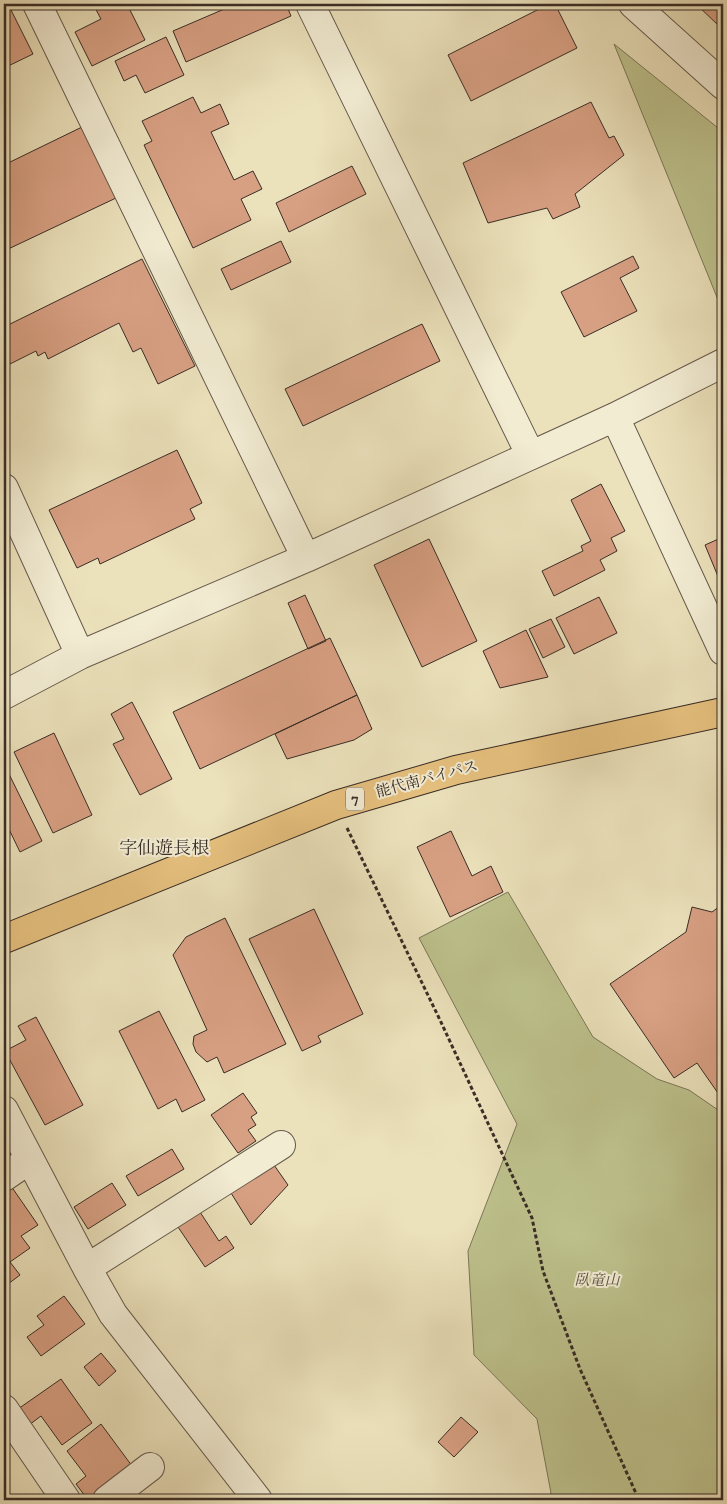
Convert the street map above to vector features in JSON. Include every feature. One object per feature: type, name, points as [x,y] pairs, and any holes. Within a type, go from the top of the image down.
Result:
[{"type":"highway","name":"能代南バイパス","points":[[4,939],[336,804],[456,770],[723,712]]},
{"type":"street","points":[[38,4],[306,558]]},
{"type":"street","points":[[310,4],[530,454]]},
{"type":"street","points":[[633,4],[723,85]]},
{"type":"street","points":[[4,695],[80,655],[306,558],[530,454],[615,417],[723,363]]},
{"type":"street","points":[[615,417],[723,651]]},
{"type":"street","points":[[4,488],[80,655]]},
{"type":"street","points":[[4,1110],[29,1160],[113,1314],[258,1500]]},
{"type":"street","points":[[87,1268],[281,1144]]},
{"type":"street","points":[[4,1176],[29,1160]]},
{"type":"street","points":[[4,1409],[66,1500]]},
{"type":"street","points":[[107,1500],[150,1467]]},
{"type":"path","points":[[336,804],[440,1020],[532,1218],[543,1271],[580,1369],[639,1500]]},
{"type":"green space","points":[[614,44],[723,132],[723,312]]},
{"type":"green space","name":"臥竜山","points":[[508,892],[593,1037],[657,1079],[689,1090],[721,1112],[723,1111],[723,1500],[546,1500],[551,1493],[537,1419],[474,1355],[468,1251],[517,1124],[419,938]]},
{"type":"building","points":[[4,4],[8,4],[33,54],[4,68]]},
{"type":"building","points":[[93,4],[127,4],[145,40],[92,66],[75,32],[101,19]]},
{"type":"building","points":[[236,4],[286,4],[291,16],[186,62],[173,31]]},
{"type":"building","points":[[549,4],[555,4],[577,48],[471,101],[448,55]]},
{"type":"building","points":[[696,4],[723,4],[723,21],[719,26]]},
{"type":"building","points":[[166,37],[184,75],[145,93],[136,75],[124,81],[115,61]]},
{"type":"building","points":[[193,97],[201,113],[220,104],[229,124],[211,132],[234,180],[253,171],[262,189],[241,199],[251,220],[193,248],[144,145],[152,141],[142,121]]},
{"type":"building","points":[[591,102],[609,138],[614,136],[624,155],[575,194],[580,207],[553,219],[547,208],[488,223],[463,163]]},
{"type":"building","points":[[82,127],[116,198],[4,251],[4,165]]},
{"type":"building","points":[[352,166],[366,194],[289,232],[276,203]]},
{"type":"building","points":[[281,241],[291,262],[231,290],[221,269]]},
{"type":"building","points":[[633,256],[639,268],[620,278],[637,311],[584,337],[561,292]]},
{"type":"building","points":[[142,259],[195,366],[158,384],[141,348],[133,352],[119,323],[48,359],[45,352],[38,356],[36,351],[4,367],[4,327]]},
{"type":"building","points":[[422,324],[440,361],[303,426],[285,389]]},
{"type":"building","points":[[177,450],[202,503],[190,509],[195,519],[100,564],[98,558],[77,568],[49,510]]},
{"type":"building","points":[[601,484],[625,531],[611,538],[617,551],[600,560],[605,570],[554,596],[542,571],[583,551],[581,546],[591,541],[571,500]]},
{"type":"building","points":[[723,537],[723,586],[722,586],[705,545]]},
{"type":"building","points":[[429,539],[477,641],[422,667],[374,565]]},
{"type":"building","points":[[305,595],[326,641],[308,649],[288,603]]},
{"type":"building","points":[[599,597],[617,633],[574,654],[556,618]]},
{"type":"building","points":[[551,619],[565,647],[543,658],[529,629]]},
{"type":"building","points":[[526,630],[548,677],[500,688],[483,651]]},
{"type":"building","points":[[330,638],[357,695],[200,769],[173,712]]},
{"type":"building","points":[[357,695],[372,729],[354,740],[287,759],[275,734]]},
{"type":"building","points":[[132,702],[172,779],[140,795],[113,744],[124,739],[111,714]]},
{"type":"building","points":[[54,733],[92,815],[53,833],[14,752]]},
{"type":"building","points":[[9,774],[42,841],[20,852],[4,819],[4,777]]},
{"type":"building","points":[[451,831],[472,876],[491,866],[503,892],[450,917],[417,847]]},
{"type":"building","points":[[723,904],[723,1094],[720,1096],[697,1063],[674,1078],[610,984],[686,932],[692,907],[712,912]]},
{"type":"building","points":[[314,909],[363,1014],[318,1036],[321,1042],[302,1051],[249,939]]},
{"type":"building","points":[[225,918],[286,1044],[224,1073],[217,1057],[207,1062],[196,1052],[193,1044],[194,1036],[207,1030],[173,955],[186,937]]},
{"type":"building","points":[[159,1011],[205,1100],[182,1112],[176,1099],[158,1109],[119,1031]]},
{"type":"building","points":[[36,1017],[83,1105],[45,1125],[5,1051],[26,1040],[18,1026]]},
{"type":"building","points":[[243,1093],[257,1113],[251,1117],[256,1125],[248,1130],[256,1141],[238,1153],[211,1115]]},
{"type":"building","points":[[172,1149],[184,1169],[138,1196],[126,1176]]},
{"type":"building","points":[[274,1165],[288,1185],[251,1225],[231,1193]]},
{"type":"building","points":[[112,1183],[126,1205],[88,1229],[74,1207]]},
{"type":"building","points":[[11,1186],[38,1225],[21,1236],[30,1248],[10,1262],[20,1275],[4,1287],[4,1242],[6,1241],[4,1238],[4,1191]]},
{"type":"building","points":[[198,1209],[219,1241],[226,1236],[234,1248],[205,1267],[176,1224]]},
{"type":"building","points":[[64,1296],[85,1324],[41,1356],[27,1337],[44,1325],[37,1316]]},
{"type":"building","points":[[101,1353],[116,1371],[99,1386],[84,1367]]},
{"type":"building","points":[[61,1379],[92,1423],[62,1445],[41,1416],[29,1425],[18,1409]]},
{"type":"building","points":[[461,1417],[478,1432],[454,1457],[438,1442]]},
{"type":"building","points":[[101,1424],[135,1470],[94,1500],[88,1500],[76,1484],[86,1476],[67,1451]]},
{"type":"district","name":"字仙遊長根","points":[[164,849]]}]
